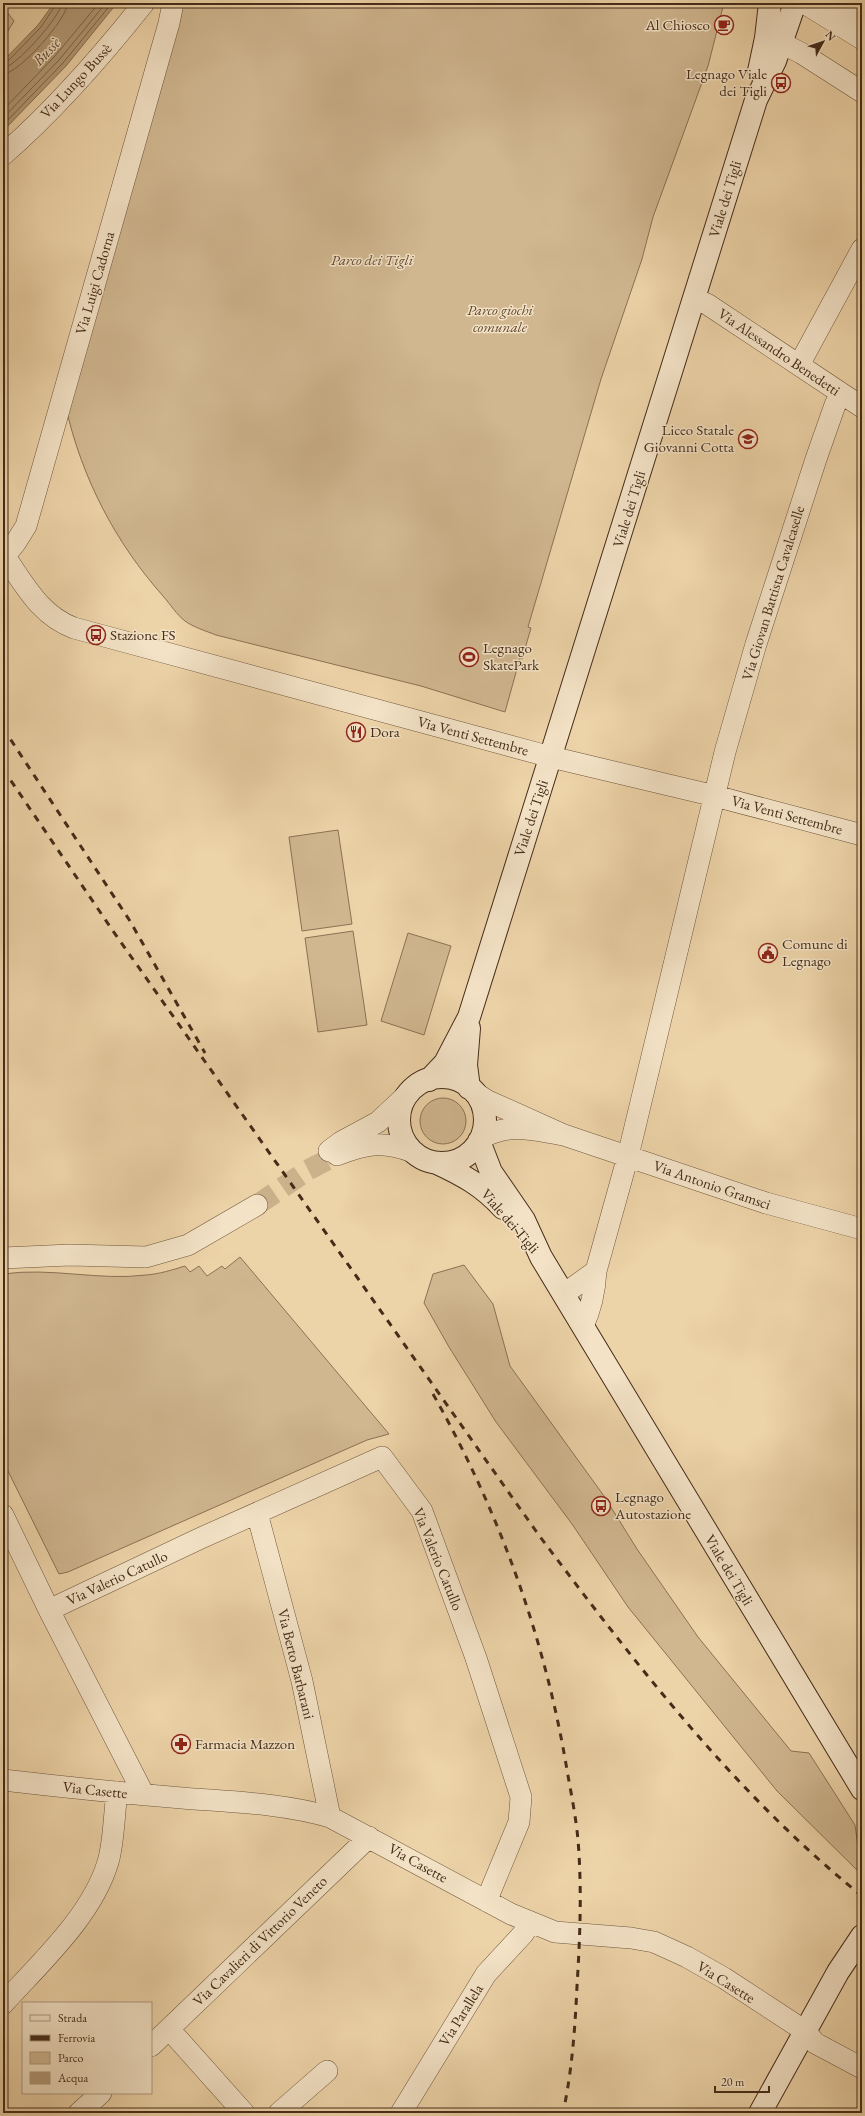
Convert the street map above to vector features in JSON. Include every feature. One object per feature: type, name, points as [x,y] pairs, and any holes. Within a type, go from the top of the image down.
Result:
[{"type":"street","name":"Via Lungo Bussè","points":[[3,155],[25,136],[109,47],[144,3]]},
{"type":"street","name":"Via Luigi Cadorna","points":[[4,555],[16,542],[26,526],[167,30],[173,3]]},
{"type":"street","points":[[756,100],[770,3]]},
{"type":"street","name":"Viale dei Tigli","points":[[409,1093],[416,1087],[429,1080],[445,1063],[470,1017],[756,100],[764,86],[781,43],[794,3]]},
{"type":"street","points":[[804,3],[862,39]]},
{"type":"street","points":[[838,3],[862,27]]},
{"type":"street","points":[[781,43],[801,53],[862,92]]},
{"type":"street","points":[[799,365],[862,250]]},
{"type":"street","name":"Via Alessandro Benedetti","points":[[694,299],[707,304],[862,407]]},
{"type":"street","name":"Via Giovan Battista Cavalcaselle","points":[[583,1326],[589,1313],[595,1287],[596,1271],[628,1156],[725,752],[756,644],[816,459],[835,405],[841,393]]},
{"type":"street","name":"Via Venti Settembre","points":[[4,555],[47,614],[63,624],[96,635],[551,757],[715,796],[862,835]]},
{"type":"street","name":"Viale dei Tigli","points":[[470,1017],[466,1065],[472,1090],[482,1106],[484,1115],[485,1123],[480,1140],[491,1172],[524,1220],[541,1257]]},
{"type":"street","name":"Viale dei Tigli","points":[[429,1080],[443,1078],[454,1080],[472,1090]]},
{"type":"street","name":"Via Antonio Gramsci","points":[[472,1090],[486,1100],[564,1135],[766,1203],[862,1229]]},
{"type":"street","points":[[409,1093],[401,1109],[400,1127],[403,1137],[413,1152]]},
{"type":"street","points":[[409,1093],[378,1122],[341,1142],[331,1154],[369,1144],[393,1144],[413,1152]]},
{"type":"street","name":"Via Antonio Gramsci","points":[[480,1140],[492,1132],[513,1127],[564,1135]]},
{"type":"street","points":[[437,1163],[452,1162],[466,1156],[480,1140]]},
{"type":"street","name":"Viale dei Tigli","points":[[413,1152],[426,1160],[437,1163],[473,1180],[487,1191],[506,1211],[541,1257],[862,1789]]},
{"type":"street","points":[[3,1258],[70,1255],[146,1257],[188,1245],[257,1205]]},
{"type":"street","points":[[564,1294],[596,1271]]},
{"type":"street","name":"Via Valerio Catullo","points":[[49,1610],[257,1513],[382,1457],[422,1511],[476,1658],[521,1797],[519,1822],[490,1892],[488,1902]]},
{"type":"street","name":"Via Berto Barbarani","points":[[257,1513],[302,1681],[330,1817]]},
{"type":"street","points":[[3,1516],[49,1610],[144,1795]]},
{"type":"street","name":"Viale dei Tigli","points":[[845,1759],[862,1773]]},
{"type":"street","name":"Via Casette","points":[[5,1776],[116,1792],[281,1806],[307,1810],[330,1817],[530,1923],[555,1932],[631,1938],[654,1942],[687,1957],[724,1978],[805,2031],[815,2043],[862,2068]]},
{"type":"street","points":[[3,2004],[74,1925],[96,1891],[108,1862],[116,1792]]},
{"type":"street","name":"Via Cavalieri di Vittorio Veneto","points":[[152,2045],[369,1837]]},
{"type":"street","name":"Via Parallela","points":[[401,2113],[486,1974],[523,1934],[530,1923]]},
{"type":"street","points":[[760,2113],[838,1972],[862,1936]]},
{"type":"street","points":[[168,2030],[244,2113]]},
{"type":"street","points":[[279,2113],[327,2071]]},
{"type":"street","points":[[79,2113],[100,2094]]},
{"type":"green space","name":"Parco dei Tigli","points":[[186,3],[724,3],[708,66],[653,217],[642,259],[601,379],[528,627],[531,628],[522,659],[520,658],[505,712],[421,686],[216,635],[192,625],[176,613],[130,554],[102,508],[91,484],[81,459],[66,408],[178,7],[184,7]]},
{"type":"green space","points":[[3,7],[14,21],[3,39]]},
{"type":"green space","points":[[338,830],[352,924],[302,931],[289,837]]},
{"type":"green space","points":[[353,931],[367,1025],[318,1032],[305,938]]},
{"type":"green space","points":[[408,933],[451,946],[424,1035],[381,1021]]},
{"type":"green space","points":[[443,1098],[456,1102],[462,1108],[466,1121],[462,1134],[456,1140],[443,1144],[430,1140],[424,1134],[420,1121],[424,1108],[430,1102]]},
{"type":"green space","points":[[240,1257],[389,1434],[367,1440],[68,1572],[59,1574],[3,1461],[3,1274],[39,1272],[128,1276],[156,1274],[185,1266],[190,1272],[199,1266],[207,1276],[222,1266],[225,1269]]},
{"type":"green space","points":[[464,1265],[493,1304],[510,1366],[604,1496],[637,1549],[698,1637],[791,1751],[809,1753],[855,1825],[862,1875],[777,1791],[628,1607],[572,1524],[496,1422],[449,1347],[424,1303],[433,1274]]},
{"type":"water","name":"Bussè","points":[[54,3],[117,3],[66,66],[3,131],[3,61],[38,25]]},
{"type":"tunnel","points":[[257,1205],[308,1170],[333,1157]]},
{"type":"railway","points":[[3,728],[130,921],[205,1053]]},
{"type":"railway","points":[[3,769],[113,931],[538,1534],[612,1631],[729,1771],[771,1815],[862,1896]]},
{"type":"railway","points":[[433,1394],[457,1438],[479,1484],[499,1530],[516,1576],[546,1672],[558,1721],[575,1814],[580,1877],[579,1950],[571,2066],[563,2113]]},
{"type":"place","name":"Al Chiosco","points":[[724,25]]},
{"type":"place","name":"Legnago Viale dei Tigli","points":[[781,83]]},
{"type":"place","name":"Liceo Statale Giovanni Cotta","points":[[748,439]]},
{"type":"place","name":"Stazione FS","points":[[96,635]]},
{"type":"place","name":"Legnago SkatePark","points":[[469,657]]},
{"type":"place","name":"Dora","points":[[356,732]]},
{"type":"place","name":"Comune di Legnago","points":[[768,953]]},
{"type":"place","name":"Legnago Autostazione","points":[[601,1506]]},
{"type":"place","name":"Farmacia Mazzon","points":[[181,1744]]},
{"type":"park label","name":"Parco giochi comunale","points":[[500,318]]}]
